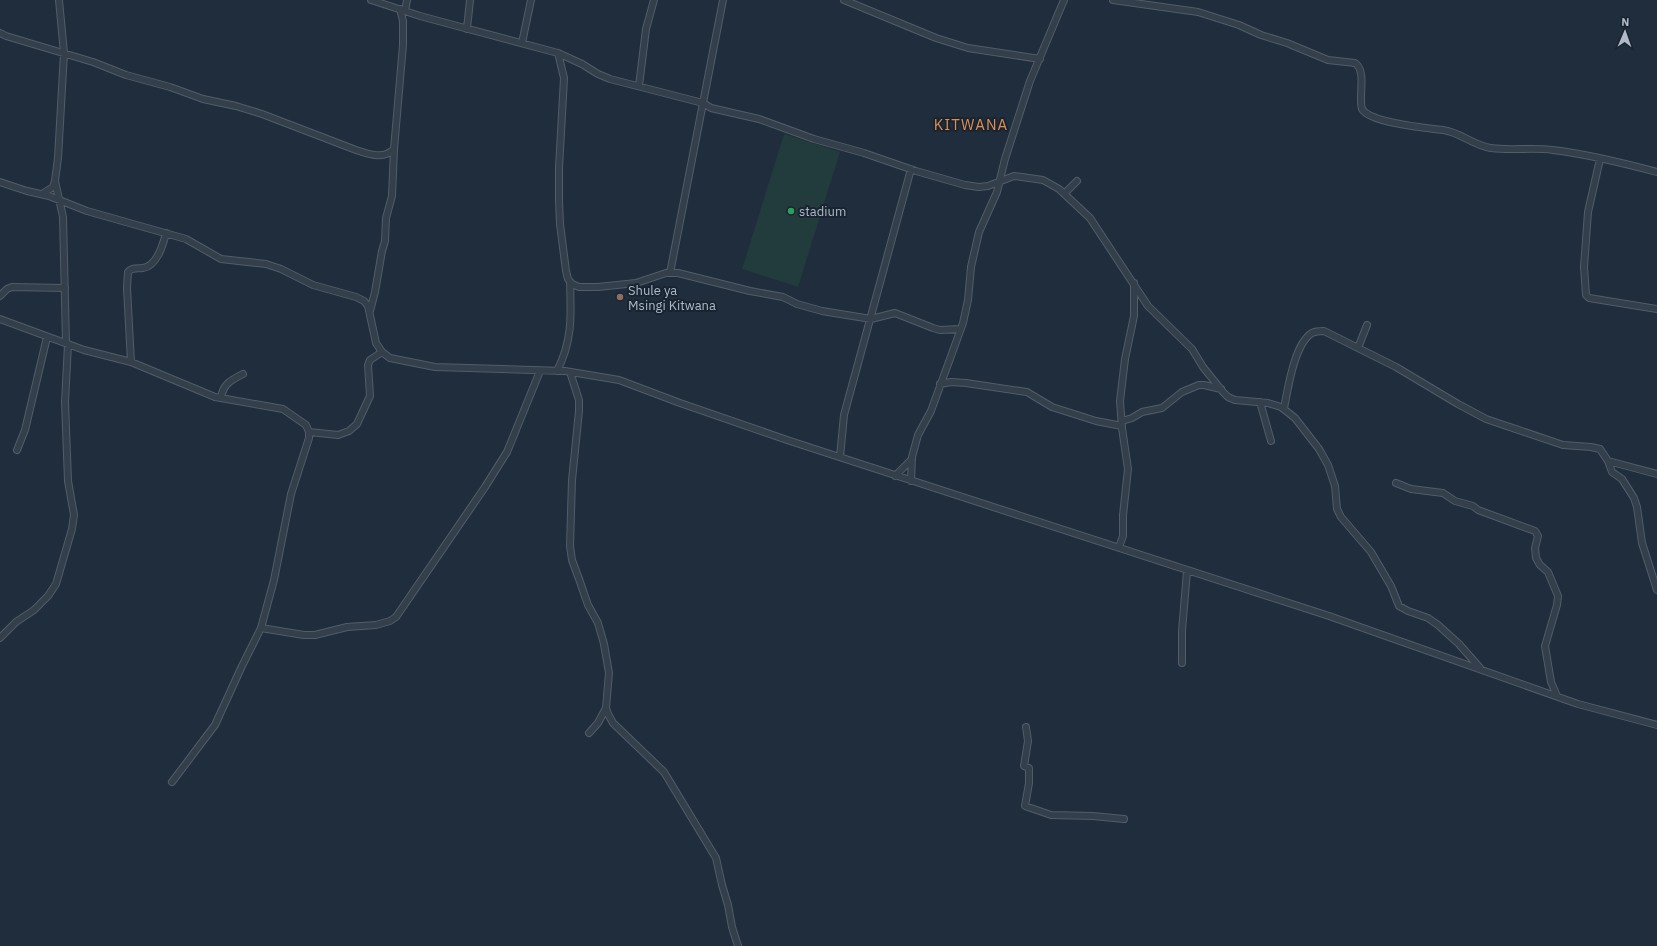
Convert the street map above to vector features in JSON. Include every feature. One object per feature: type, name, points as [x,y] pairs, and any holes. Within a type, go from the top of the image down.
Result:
[{"type":"street","points":[[42,194],[53,187],[58,158],[64,53],[59,0]]},
{"type":"street","points":[[371,0],[467,29],[522,42],[558,53],[582,64],[604,77],[703,103],[711,108],[759,119],[814,140],[864,153],[958,183],[979,187],[988,186],[1014,176],[1043,180],[1064,194],[1090,218],[1148,306],[1192,349],[1203,367],[1228,397],[1235,400],[1268,402],[1284,408],[1295,418],[1319,449],[1328,465],[1336,486],[1337,509],[1341,517],[1371,552],[1391,586],[1399,606],[1428,618],[1438,625],[1459,644],[1480,668]]},
{"type":"street","points":[[370,311],[385,241],[386,218],[392,196],[394,149],[404,27],[402,10],[407,0]]},
{"type":"street","points":[[467,29],[470,0]]},
{"type":"street","points":[[522,42],[531,0]]},
{"type":"street","points":[[639,86],[645,35],[654,0]]},
{"type":"street","points":[[670,273],[723,0]]},
{"type":"street","points":[[844,0],[853,2],[936,38],[968,48],[1040,59]]},
{"type":"street","points":[[911,481],[912,459],[918,435],[931,411],[967,310],[973,256],[979,232],[992,205],[1030,81],[1064,0]]},
{"type":"street","points":[[1113,0],[1156,3],[1211,15],[1239,24],[1261,35],[1287,42],[1328,60],[1355,63],[1359,65],[1362,72],[1362,109],[1370,116],[1406,126],[1448,131],[1489,148],[1552,150],[1657,172]]},
{"type":"street","points":[[404,27],[408,19],[415,14]]},
{"type":"street","points":[[0,33],[94,62],[126,75],[177,89],[203,100],[236,106],[262,114],[362,152],[383,155],[388,154],[394,149]]},
{"type":"street","points":[[558,53],[564,78],[559,168],[560,224],[566,272],[570,282],[572,304],[569,338],[566,351],[558,371]]},
{"type":"street","points":[[1600,159],[1588,212],[1584,267],[1586,295],[1589,298],[1657,310]]},
{"type":"street","points":[[840,457],[844,415],[911,169]]},
{"type":"street","points":[[0,638],[16,622],[34,610],[48,596],[56,584],[72,529],[74,515],[68,481],[65,402],[67,344],[63,217],[55,180]]},
{"type":"street","points":[[1064,194],[1077,181]]},
{"type":"street","points":[[0,182],[42,194],[87,211],[186,239],[221,259],[266,264],[281,269],[313,285],[356,297],[366,303],[370,311],[376,343],[382,352],[390,358],[435,367],[558,371],[620,380],[680,403],[895,476],[1329,616],[1480,668],[1578,704],[1657,725]]},
{"type":"street","points":[[131,362],[128,272],[133,269],[148,267],[153,263],[163,244],[166,233]]},
{"type":"street","points":[[570,282],[579,287],[616,286],[636,282],[654,276],[678,273],[744,290],[783,297],[797,304],[822,311],[871,319],[895,313],[940,330],[960,330]]},
{"type":"street","points":[[1119,547],[1123,536],[1123,515],[1128,469],[1120,401],[1132,326],[1134,283]]},
{"type":"street","points":[[0,296],[7,289],[12,287],[65,288]]},
{"type":"street","points":[[0,319],[67,344],[131,362],[221,398],[283,409],[301,420],[306,425],[309,432],[291,494],[274,580],[261,628],[215,725],[172,782]]},
{"type":"street","points":[[1358,348],[1367,325]]},
{"type":"street","points":[[1284,408],[1293,366],[1306,338],[1312,332],[1324,331],[1400,369],[1486,419],[1563,445],[1597,448],[1603,451],[1612,472],[1622,479],[1638,507],[1642,543],[1657,590]]},
{"type":"street","points":[[17,450],[25,430],[47,337]]},
{"type":"street","points":[[309,432],[338,435],[349,432],[357,424],[370,396],[368,366],[370,360],[382,352]]},
{"type":"street","points":[[261,628],[315,635],[347,627],[376,625],[390,621],[396,617],[485,487],[507,452],[540,371]]},
{"type":"street","points":[[570,372],[579,400],[572,480],[570,546],[574,566],[588,605],[598,623],[604,644],[609,673],[606,708],[613,723],[664,772],[716,858],[732,927],[738,946]]},
{"type":"street","points":[[221,398],[222,392],[227,383],[244,374]]},
{"type":"street","points":[[940,384],[960,383],[1016,390],[1034,396],[1052,407],[1096,421],[1122,423],[1142,412],[1162,408],[1182,392],[1199,385],[1220,389]]},
{"type":"street","points":[[1260,402],[1271,441]]},
{"type":"street","points":[[895,476],[912,459]]},
{"type":"street","points":[[1608,461],[1657,474]]},
{"type":"street","points":[[1396,483],[1411,489],[1443,493],[1455,501],[1473,506],[1478,510],[1536,531],[1538,536],[1535,548],[1536,558],[1540,565],[1548,572],[1558,596],[1546,646],[1551,682],[1557,696]]},
{"type":"street","points":[[1182,664],[1182,631],[1187,571]]},
{"type":"street","points":[[589,733],[598,722],[606,708]]},
{"type":"street","points":[[1026,727],[1028,741],[1024,766],[1029,768],[1029,783],[1025,806],[1051,815],[1092,816],[1124,819]]},
{"type":"green space","name":"stadium","points":[[784,134],[840,152],[798,287],[742,269]]},
{"type":"place","name":"stadium","points":[[791,211]]},
{"type":"place","name":"Shule ya Msingi Kitwana","points":[[620,297]]},
{"type":"district","name":"KITWANA","points":[[971,125]]}]
